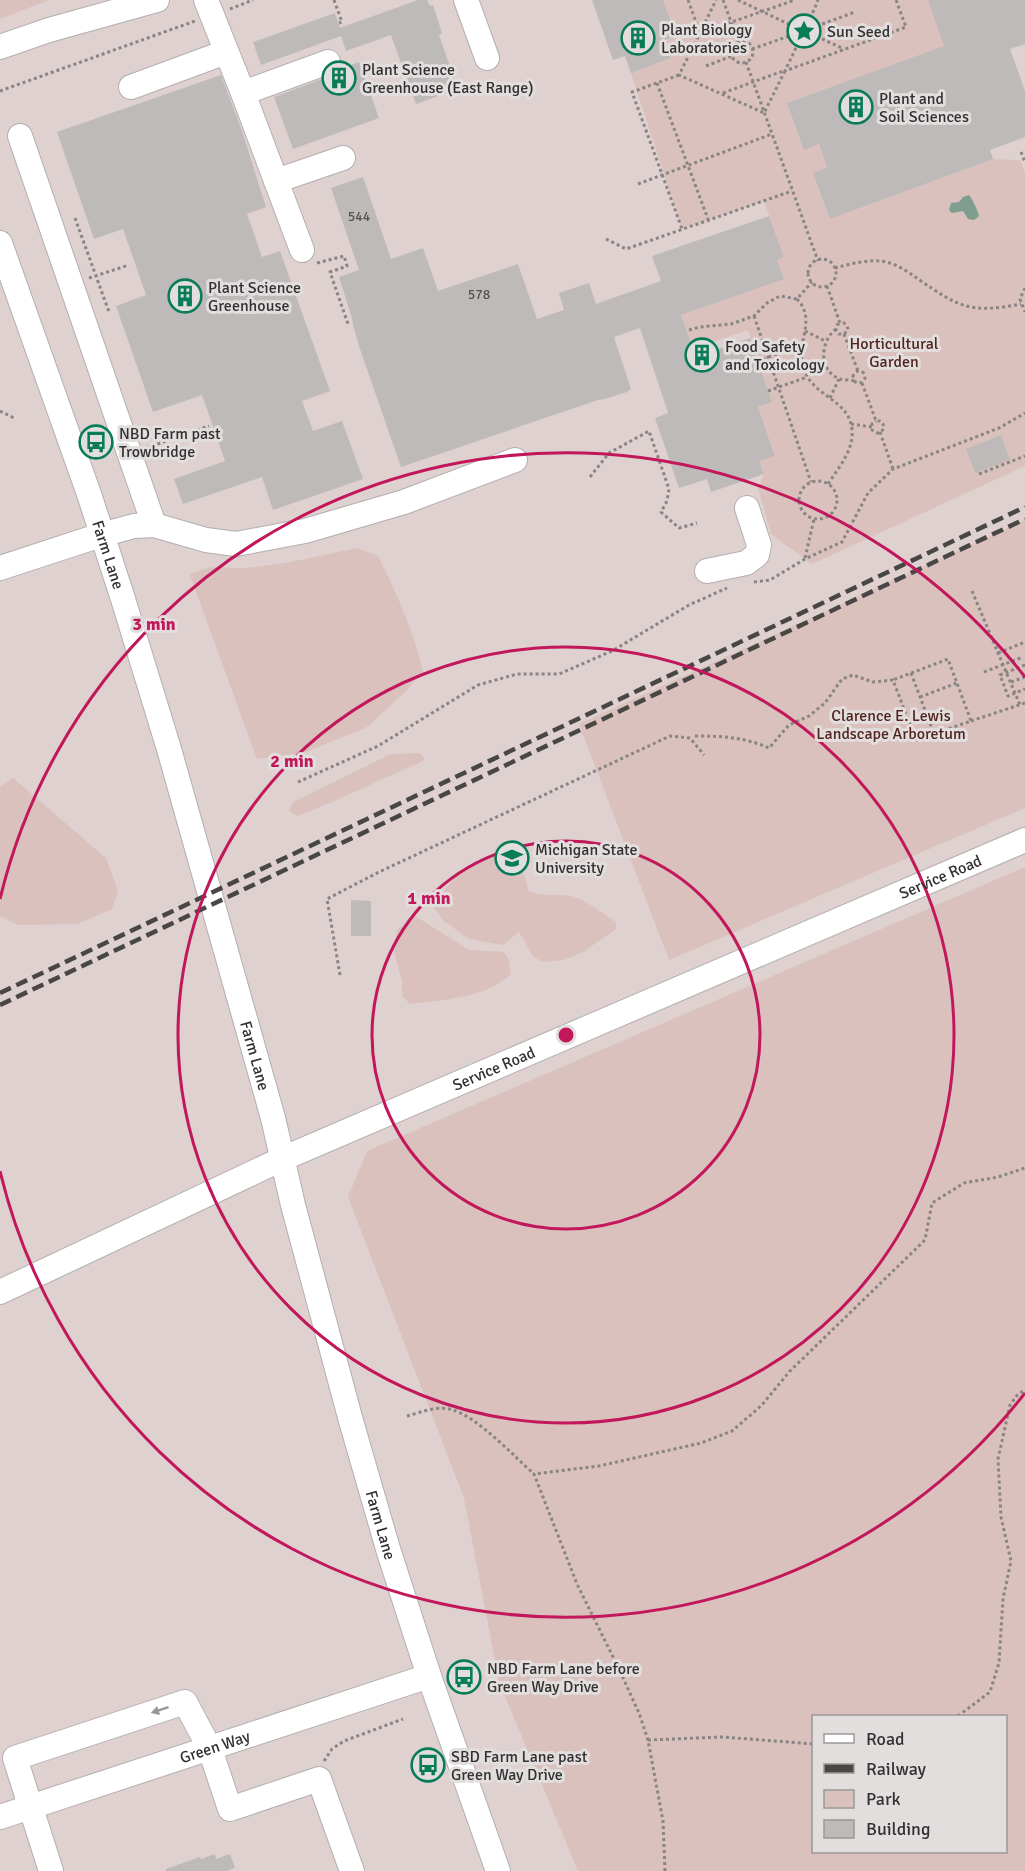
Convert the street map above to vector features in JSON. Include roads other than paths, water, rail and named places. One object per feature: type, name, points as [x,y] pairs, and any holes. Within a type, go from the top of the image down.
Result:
[{"type":"street","points":[[49,30],[108,0]]},
{"type":"street","points":[[0,46],[157,0]]},
{"type":"street","points":[[466,0],[487,57]]},
{"type":"street","points":[[208,8],[243,93],[302,250]]},
{"type":"street","points":[[131,87],[226,52]]},
{"type":"street","points":[[243,93],[328,62]]},
{"type":"street","points":[[20,136],[154,525]]},
{"type":"street","points":[[276,181],[343,158]]},
{"type":"street","name":"Farm Lane","points":[[0,243],[123,599],[169,749],[273,1118],[351,1421],[388,1550],[429,1676],[498,1871]]},
{"type":"street","points":[[0,568],[134,526],[154,525],[206,540],[236,544],[305,531],[405,502],[515,460]]},
{"type":"street","points":[[707,571],[746,562],[757,555],[759,545],[747,508]]},
{"type":"street","name":"Service Road","points":[[0,1292],[282,1159],[1025,840]]},
{"type":"street","name":"Green Way","points":[[0,1817],[429,1676]]},
{"type":"street","points":[[51,1871],[15,1758],[185,1702],[210,1749],[230,1809],[319,1779],[352,1871]]},
{"type":"railway","points":[[0,993],[1025,507]]},
{"type":"railway","points":[[0,1005],[1025,519]]},
{"type":"place","name":"Sun Seed","points":[[804,31]]},
{"type":"place","name":"Plant Biology Laboratories","points":[[638,38]]},
{"type":"place","name":"Plant Science Greenhouse (East Range)","points":[[339,78]]},
{"type":"place","name":"Plant and Soil Sciences","points":[[856,107]]},
{"type":"place","name":"Plant Science Greenhouse","points":[[185,296]]},
{"type":"place","name":"Food Safety and Toxicology","points":[[702,355]]},
{"type":"place","name":"NBD Farm past Trowbridge","points":[[96,442]]},
{"type":"place","name":"Michigan State University","points":[[512,858]]},
{"type":"place","name":"NBD Farm Lane before Green Way Drive","points":[[464,1677]]},
{"type":"place","name":"SBD Farm Lane past Green Way Drive","points":[[428,1765]]},
{"type":"park label","name":"Horticultural Garden","points":[[894,352]]},
{"type":"park label","name":"Clarence E. Lewis Landscape Arboretum","points":[[891,724]]}]
